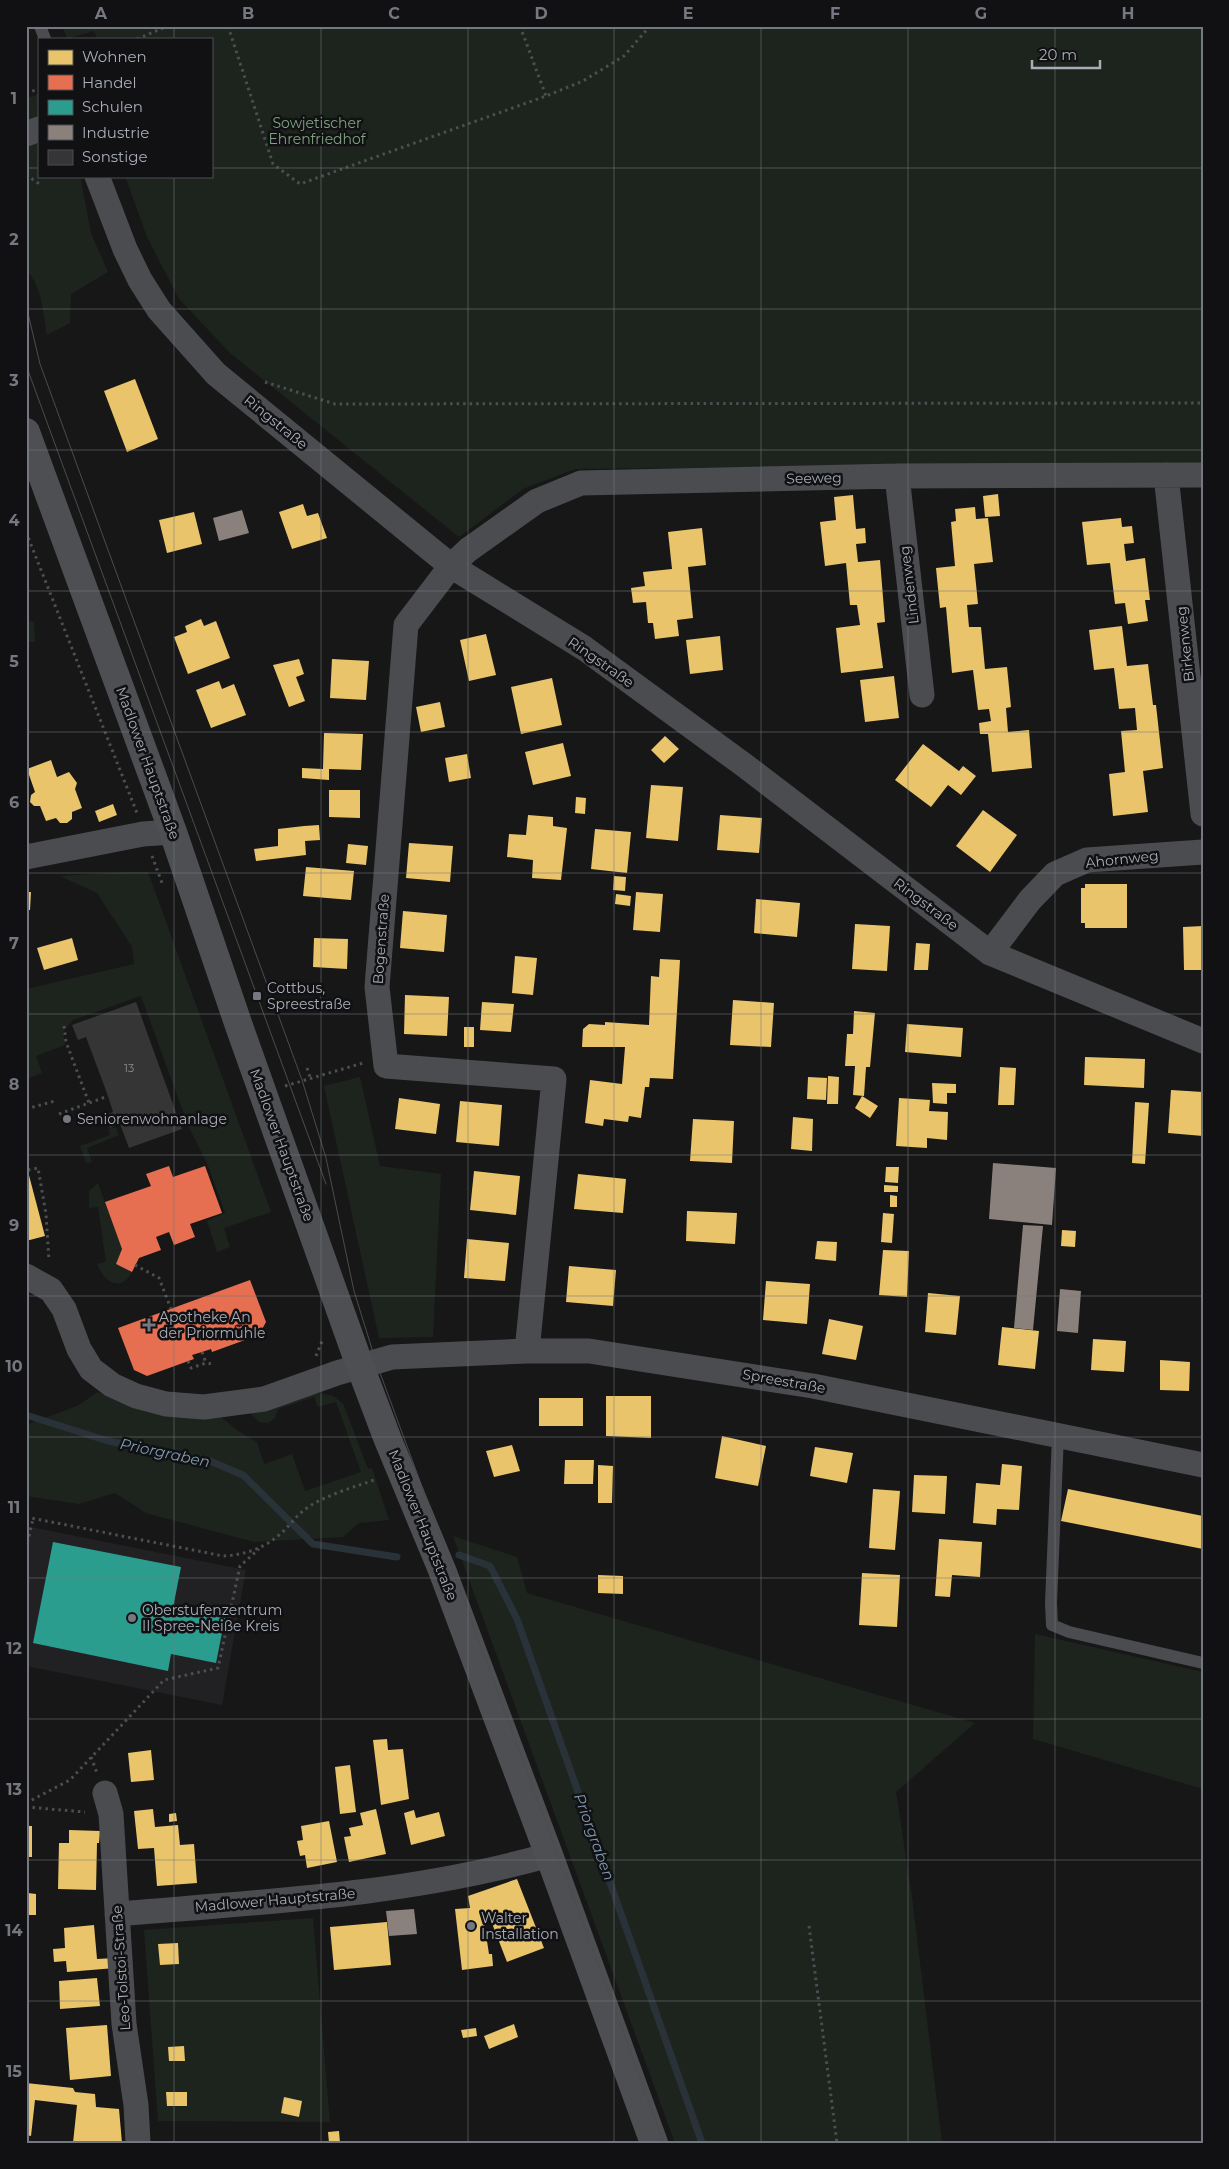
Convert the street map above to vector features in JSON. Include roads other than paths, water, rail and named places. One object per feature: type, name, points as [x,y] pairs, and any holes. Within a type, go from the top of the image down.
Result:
[{"type":"main road","name":"Madlower Hauptstraße","points":[[26,432],[173,832],[239,1026],[360,1366],[388,1440],[442,1570],[549,1854],[654,2143]]},
{"type":"street","points":[[26,134],[38,129]]},
{"type":"street","name":"Ringstraße","points":[[98,178],[125,249],[140,280],[159,310],[216,374],[451,566],[584,648],[744,765],[990,952],[1203,1040]]},
{"type":"street","name":"Birkenweg","points":[[1166,474],[1203,814]]},
{"type":"street","name":"Seeweg","points":[[451,566],[468,550],[537,501],[581,483],[897,476],[1203,474]]},
{"type":"street","name":"Lindenweg","points":[[897,476],[922,695]]},
{"type":"street","name":"Bogenstraße","points":[[451,566],[406,625],[377,987],[386,1066],[554,1079],[528,1351]]},
{"type":"street","points":[[26,857],[143,834],[173,832]]},
{"type":"street","name":"Ahornweg","points":[[990,952],[1030,900],[1055,874],[1087,860],[1203,852]]},
{"type":"street","name":"Spreestraße","points":[[38,1273],[64,1309],[79,1348],[92,1369],[120,1389],[136,1396],[166,1404],[204,1407],[264,1399],[360,1366],[392,1358],[528,1351],[589,1351],[784,1381],[1203,1465]]},
{"type":"street","name":"Leo-Tolstoi-Straße","points":[[108,1803],[124,2024],[136,2106],[138,2143]]},
{"type":"street","name":"Madlower Hauptstraße","points":[[117,1914],[335,1896],[401,1887],[523,1862],[549,1854]]},
{"type":"lane","points":[[40,26],[45,38]]},
{"type":"lane","points":[[1058,1435],[1051,1603],[1052,1625],[1069,1632],[1203,1662]]},
{"type":"waterway","name":"Priorgraben","points":[[26,1415],[108,1441],[210,1461],[243,1475],[313,1544],[397,1557]]},
{"type":"waterway","name":"Priorgraben","points":[[459,1555],[490,1566],[517,1619],[702,2143]]},
{"type":"tram line","points":[[26,305],[40,364],[302,1080],[326,1158],[354,1291],[376,1362],[664,2143]]},
{"type":"tram line","points":[[26,365],[326,1184]]},
{"type":"place","name":"Cottbus, Spreestraße","points":[[257,996]]},
{"type":"place","name":"Seniorenwohnanlage","points":[[67,1119]]},
{"type":"place","name":"Apotheke An der Priormühle","points":[[149,1325]]},
{"type":"place","name":"Oberstufenzentrum II Spree-Neiße Kreis","points":[[132,1618]]},
{"type":"place","name":"Walter Installation","points":[[471,1926]]},
{"type":"park label","name":"Sowjetischer Ehrenfriedhof","points":[[317,132]]}]
